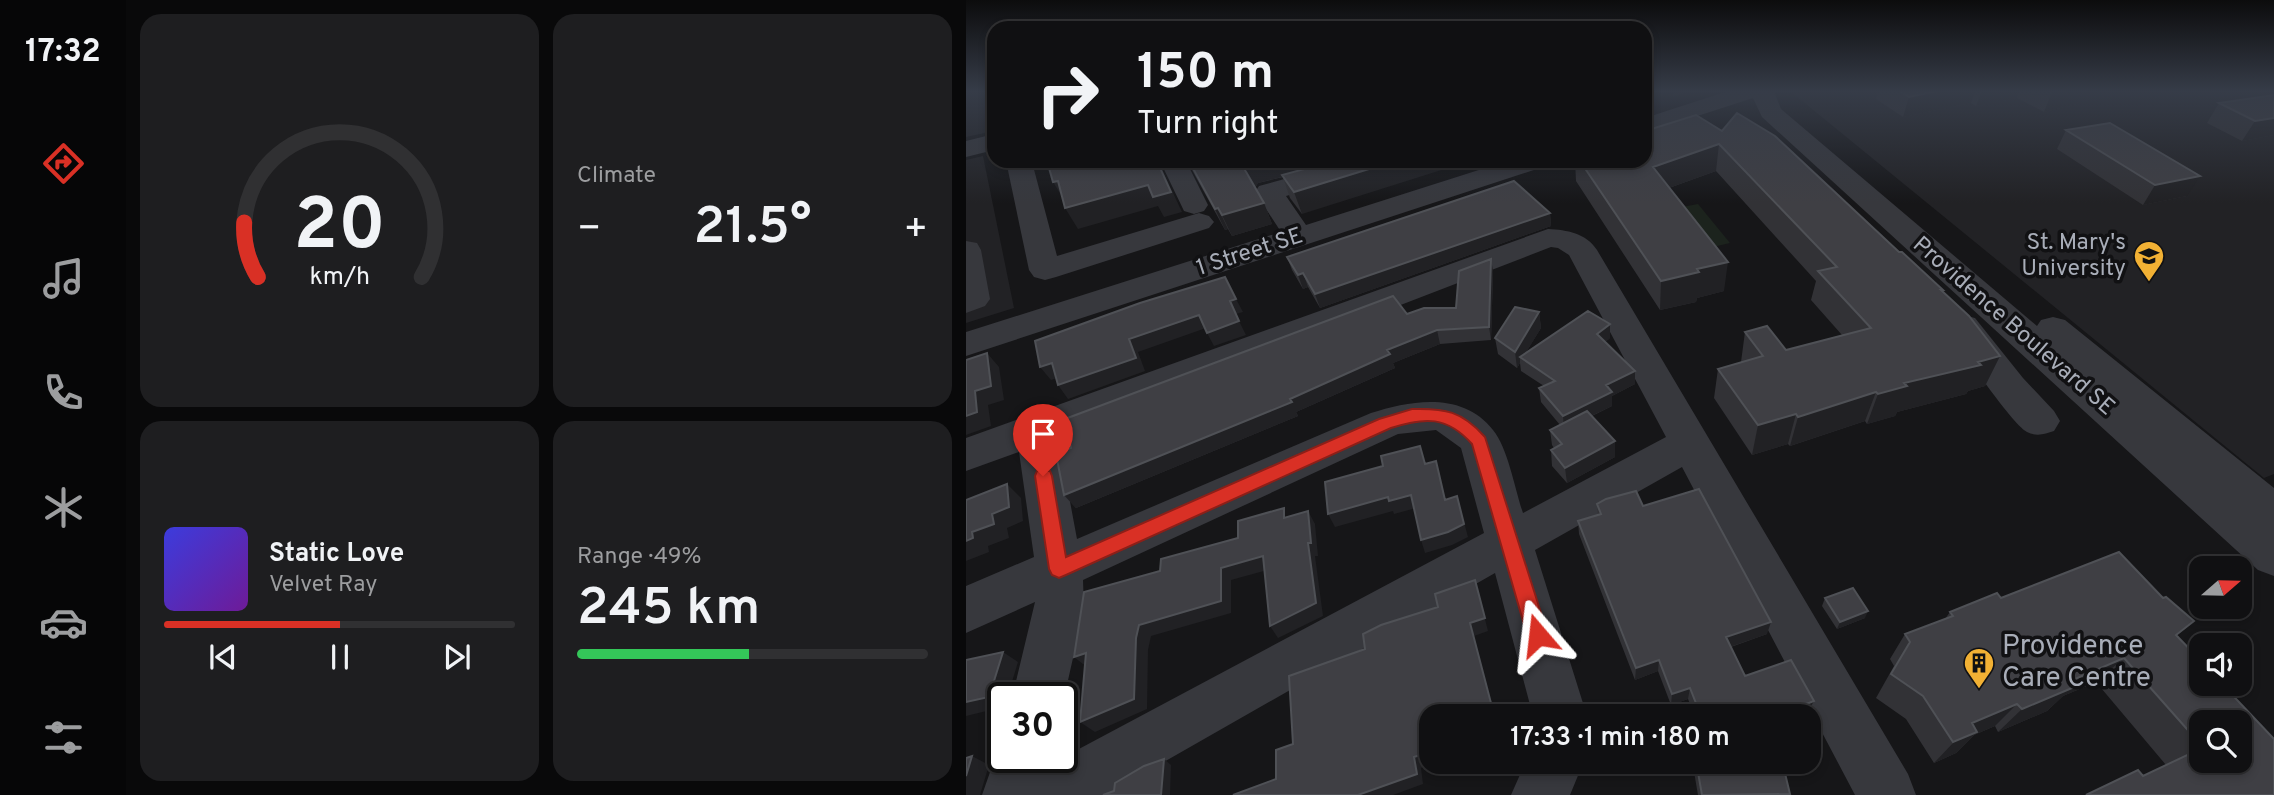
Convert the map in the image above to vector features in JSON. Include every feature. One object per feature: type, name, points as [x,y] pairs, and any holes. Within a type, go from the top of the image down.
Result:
[{"type":"street","name":"Providence Boulevard SE","points":[[1788,128],[2274,556]]},
{"type":"street","name":"Providence Boulevard SE","points":[[1814,128],[2274,514]]},
{"type":"street","points":[[966,149],[987,144]]},
{"type":"street","points":[[1022,168],[1045,270],[1196,214],[1176,168]]},
{"type":"street","points":[[1299,237],[1269,192],[1348,170],[1346,168]]},
{"type":"street","name":"1 Street SE","points":[[966,344],[1512,168]]},
{"type":"street","points":[[966,455],[1548,239],[1565,239],[1581,250],[1887,795]]},
{"type":"street","points":[[966,250],[974,299],[966,302]]},
{"type":"street","points":[[1931,256],[1900,263],[1958,320],[2010,388],[2040,421]]},
{"type":"street","points":[[966,610],[1385,423],[1412,415],[1434,415],[1452,418],[1465,426],[1479,441],[1559,704]]},
{"type":"street","points":[[1036,429],[1059,569],[1059,609],[1043,682]]},
{"type":"street","points":[[1049,795],[1690,443]]},
{"type":"street","points":[[1011,795],[1018,773]]},
{"type":"street","points":[[1540,795],[1550,774]]},
{"type":"shaded area","points":[[966,128],[987,128],[987,132],[966,137]]},
{"type":"shaded area","name":"St. Mary's University","points":[[1835,128],[2274,128],[2274,474],[2264,478]]},
{"type":"shaded area","points":[[983,156],[1014,308],[966,323],[966,160]]},
{"type":"shaded area","points":[[1698,204],[1730,243],[1713,247],[1682,207]]},
{"type":"building","points":[[1654,128],[1717,128],[1722,131],[1724,128],[1762,128],[1775,136],[1943,290],[1969,316],[2000,356],[1978,362],[1981,365],[1904,383],[1907,386],[1878,394],[1876,392],[1798,417],[1796,414],[1758,425],[1718,369],[1763,356],[1745,332],[1767,326],[1786,350],[1871,328],[1818,271],[1837,267],[1719,144],[1653,167],[1728,262],[1661,281],[1585,168],[1652,168],[1652,129]]},
{"type":"building","points":[[2119,128],[2200,176],[2155,185],[2066,130]]},
{"type":"building","points":[[1049,168],[1160,168],[1171,192],[1153,197],[1148,185],[1065,208],[1058,181],[1053,182]]},
{"type":"building","points":[[1193,168],[1246,168],[1245,170],[1264,203],[1222,215],[1218,208],[1215,209]]},
{"type":"building","points":[[1308,168],[1372,168],[1294,192],[1282,175]]},
{"type":"building","points":[[1514,181],[1550,213],[1315,294],[1303,273],[1298,275],[1287,257]]},
{"type":"building","points":[[1491,259],[1489,327],[1437,330],[1387,350],[1390,354],[1290,399],[1292,402],[1064,495],[1056,454],[1071,448],[1065,419],[1393,296],[1407,314],[1424,308],[1456,308],[1459,271]]},
{"type":"building","points":[[1225,277],[1236,299],[1230,301],[1239,321],[1207,333],[1199,315],[1129,339],[1136,358],[1058,385],[1052,363],[1040,367],[1035,341],[1140,303]]},
{"type":"building","points":[[1515,307],[1539,312],[1515,352],[1495,338]]},
{"type":"building","points":[[1588,311],[1610,324],[1597,334],[1635,371],[1606,385],[1612,392],[1563,416],[1539,388],[1555,381],[1520,357]]},
{"type":"building","points":[[987,353],[991,386],[975,391],[977,412],[966,416],[966,360]]},
{"type":"building","points":[[1587,411],[1615,441],[1565,468],[1551,450],[1562,444],[1550,430]]},
{"type":"building","points":[[1420,446],[1425,464],[1436,461],[1445,500],[1457,496],[1464,524],[1421,540],[1411,495],[1389,501],[1388,497],[1328,514],[1325,482],[1383,466],[1381,456]]},
{"type":"building","points":[[1007,484],[1009,507],[992,514],[994,524],[972,532],[973,538],[966,541],[966,500]]},
{"type":"building","points":[[1699,489],[1771,622],[1726,637],[1745,676],[1791,660],[1814,701],[1806,704],[1696,704],[1690,688],[1672,694],[1659,660],[1636,668],[1578,521],[1601,514],[1597,504],[1606,499],[1636,491],[1643,506]]},
{"type":"building","points":[[1284,508],[1284,518],[1308,511],[1311,543],[1308,543],[1316,603],[1270,626],[1263,556],[1221,568],[1221,601],[1139,625],[1136,638],[1134,699],[1080,722],[1086,653],[1074,657],[1084,592],[1160,571],[1161,559],[1238,538],[1238,521]]},
{"type":"building","name":"Providence Care Centre","points":[[2119,552],[2163,598],[2166,597],[2189,617],[2189,620],[2194,621],[2176,635],[2189,648],[2189,696],[2233,696],[2247,710],[2189,710],[2189,731],[2124,658],[2068,682],[2072,688],[2022,709],[2017,704],[1972,723],[1977,732],[1953,742],[1923,696],[1891,674],[1910,642],[1905,634],[1953,616],[1950,612],[1997,593],[2001,598]]},
{"type":"building","points":[[1475,580],[1485,618],[1470,623],[1491,703],[1419,704],[1419,755],[1414,757],[1417,774],[1358,795],[1233,795],[1276,779],[1276,750],[1293,744],[1289,676],[1365,649],[1363,634],[1381,625],[1438,607],[1435,594]]},
{"type":"building","points":[[1853,588],[1868,611],[1840,622],[1825,598]]},
{"type":"building","points":[[1003,652],[994,682],[987,682],[987,697],[966,702],[966,660]]},
{"type":"building","name":"Providence Care Centre","points":[[2252,716],[2274,739],[2274,795],[2086,795],[2138,770],[2143,776],[2189,754],[2189,773],[2252,773]]},
{"type":"building","points":[[972,756],[966,776],[966,758]]},
{"type":"building","points":[[1164,759],[1161,795],[1103,795],[1114,791],[1115,783],[1144,766]]},
{"type":"building","points":[[1698,774],[1785,774],[1790,794],[1702,795]]},
{"type":"place","name":"St. Mary's University","points":[[2149,283]]},
{"type":"place","name":"Providence Care Centre","points":[[1979,690]]},
{"type":"route","points":[[1043,476],[1059,569],[1385,423],[1412,415],[1452,418],[1465,426],[1479,441],[1538,635]]}]
